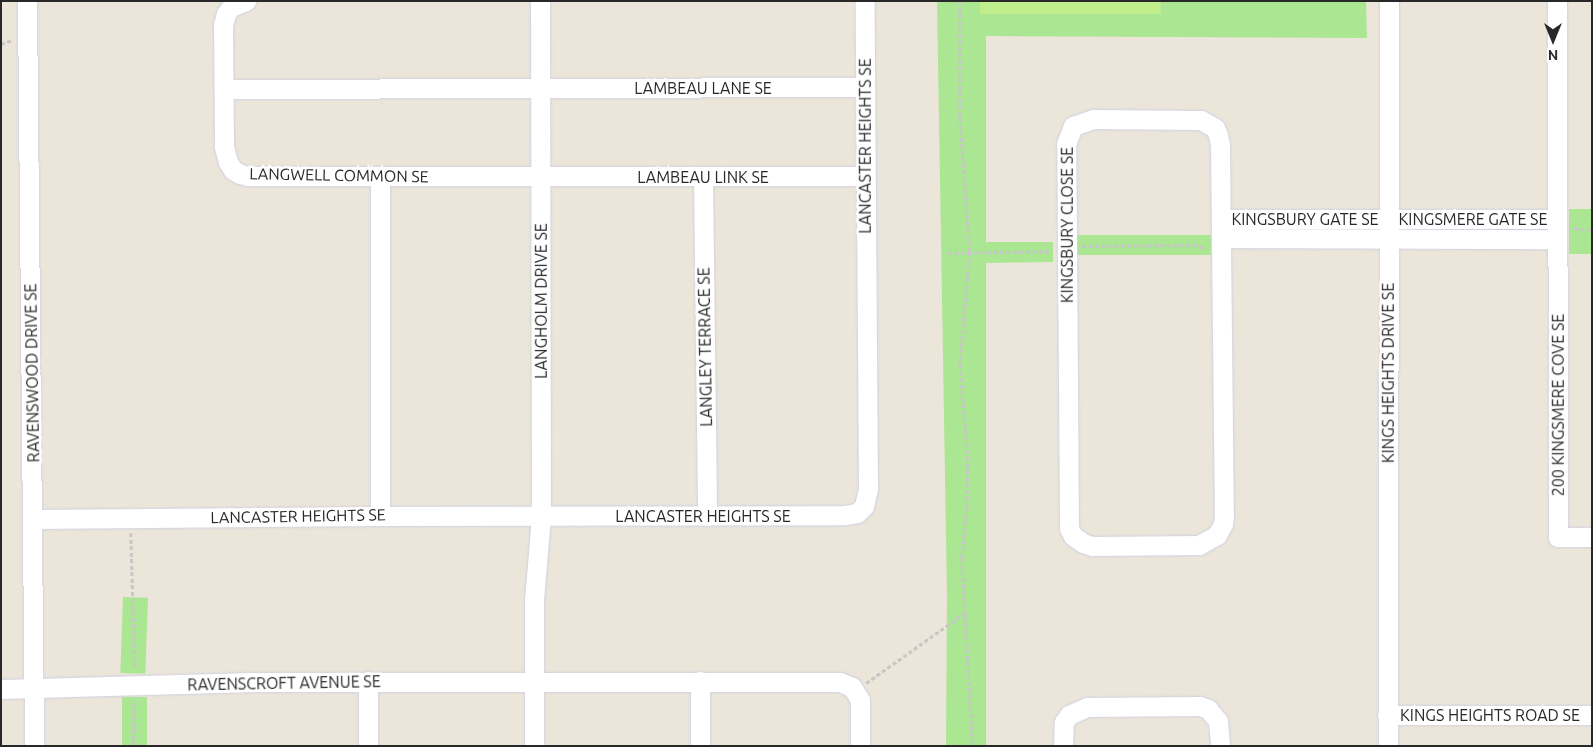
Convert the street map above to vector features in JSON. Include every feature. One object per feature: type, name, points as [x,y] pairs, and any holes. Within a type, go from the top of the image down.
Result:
[{"type":"street","name":"RAVENSWOOD DRIVE SE","points":[[27,1],[35,688],[34,746]]},
{"type":"street","name":"LANGWELL COMMON SE","points":[[246,1],[231,7],[224,19],[226,155],[233,170],[248,176],[541,176]]},
{"type":"street","name":"LANGHOLM DRIVE SE","points":[[534,746],[534,600],[541,516],[540,1]]},
{"type":"street","name":"LANCASTER HEIGHTS SE","points":[[33,519],[845,515],[857,512],[864,506],[868,489],[865,1]]},
{"type":"street","name":"KINGS HEIGHTS DRIVE SE","points":[[1388,746],[1389,1]]},
{"type":"street","points":[[1557,229],[1558,1]]},
{"type":"street","name":"LAMBEAU LANE SE","points":[[224,89],[865,87]]},
{"type":"street","name":"KINGSBURY CLOSE SE","points":[[1093,119],[1201,120],[1208,123],[1215,128],[1220,145],[1221,219],[1223,524],[1217,535],[1200,546],[1092,546],[1083,543],[1073,536],[1068,515],[1066,248],[1068,135],[1072,126],[1093,119]]},
{"type":"street","points":[[380,176],[380,516]]},
{"type":"street","name":"LAMBEAU LINK SE","points":[[541,176],[865,176]]},
{"type":"street","name":"LANGLEY TERRACE SE","points":[[703,177],[707,516]]},
{"type":"street","name":"KINGSBURY GATE SE","points":[[1221,219],[1388,219]]},
{"type":"street","name":"KINGSMERE GATE SE","points":[[1388,219],[1557,229]]},
{"type":"street","name":"KINGSMERE GATE SE","points":[[1388,239],[1557,229]]},
{"type":"street","name":"200 KINGSMERE COVE SE","points":[[1557,229],[1558,538],[1592,537]]},
{"type":"street","name":"KINGSBURY GATE SE","points":[[1221,245],[1388,239]]},
{"type":"street","name":"RAVENSCROFT AVENUE SE","points":[[1,689],[252,682],[534,680],[840,682],[857,692]]},
{"type":"street","points":[[368,681],[368,746]]},
{"type":"street","points":[[700,681],[700,746]]},
{"type":"street","points":[[857,692],[860,700],[860,746]]},
{"type":"street","points":[[1063,746],[1064,722],[1069,715],[1088,707],[1200,706],[1208,709],[1218,721],[1220,746]]},
{"type":"street","name":"KINGS HEIGHTS ROAD SE","points":[[1388,715],[1592,715]]},
{"type":"path","points":[[960,1],[960,118],[970,252],[960,365],[968,457],[967,508],[962,558],[974,746]]},
{"type":"path","points":[[1557,229],[1592,230]]},
{"type":"path","points":[[948,252],[1053,251],[1066,248],[1221,245]]},
{"type":"path","points":[[131,518],[132,633],[136,686],[132,746]]},
{"type":"path","points":[[857,692],[965,613]]},
{"type":"green space","points":[[937,1],[1366,1],[1367,38],[986,36],[986,242],[1053,242],[1053,262],[986,263],[986,746],[946,746],[947,595]]},
{"type":"green space","points":[[980,1],[1161,1],[1161,14],[980,14]]},
{"type":"green space","points":[[1569,209],[1592,209],[1592,254],[1569,254]]},
{"type":"green space","points":[[1077,235],[1211,235],[1211,255],[1077,255]]},
{"type":"green space","points":[[123,597],[148,598],[145,674],[120,673]]},
{"type":"green space","points":[[122,697],[147,697],[147,746],[122,746]]}]
